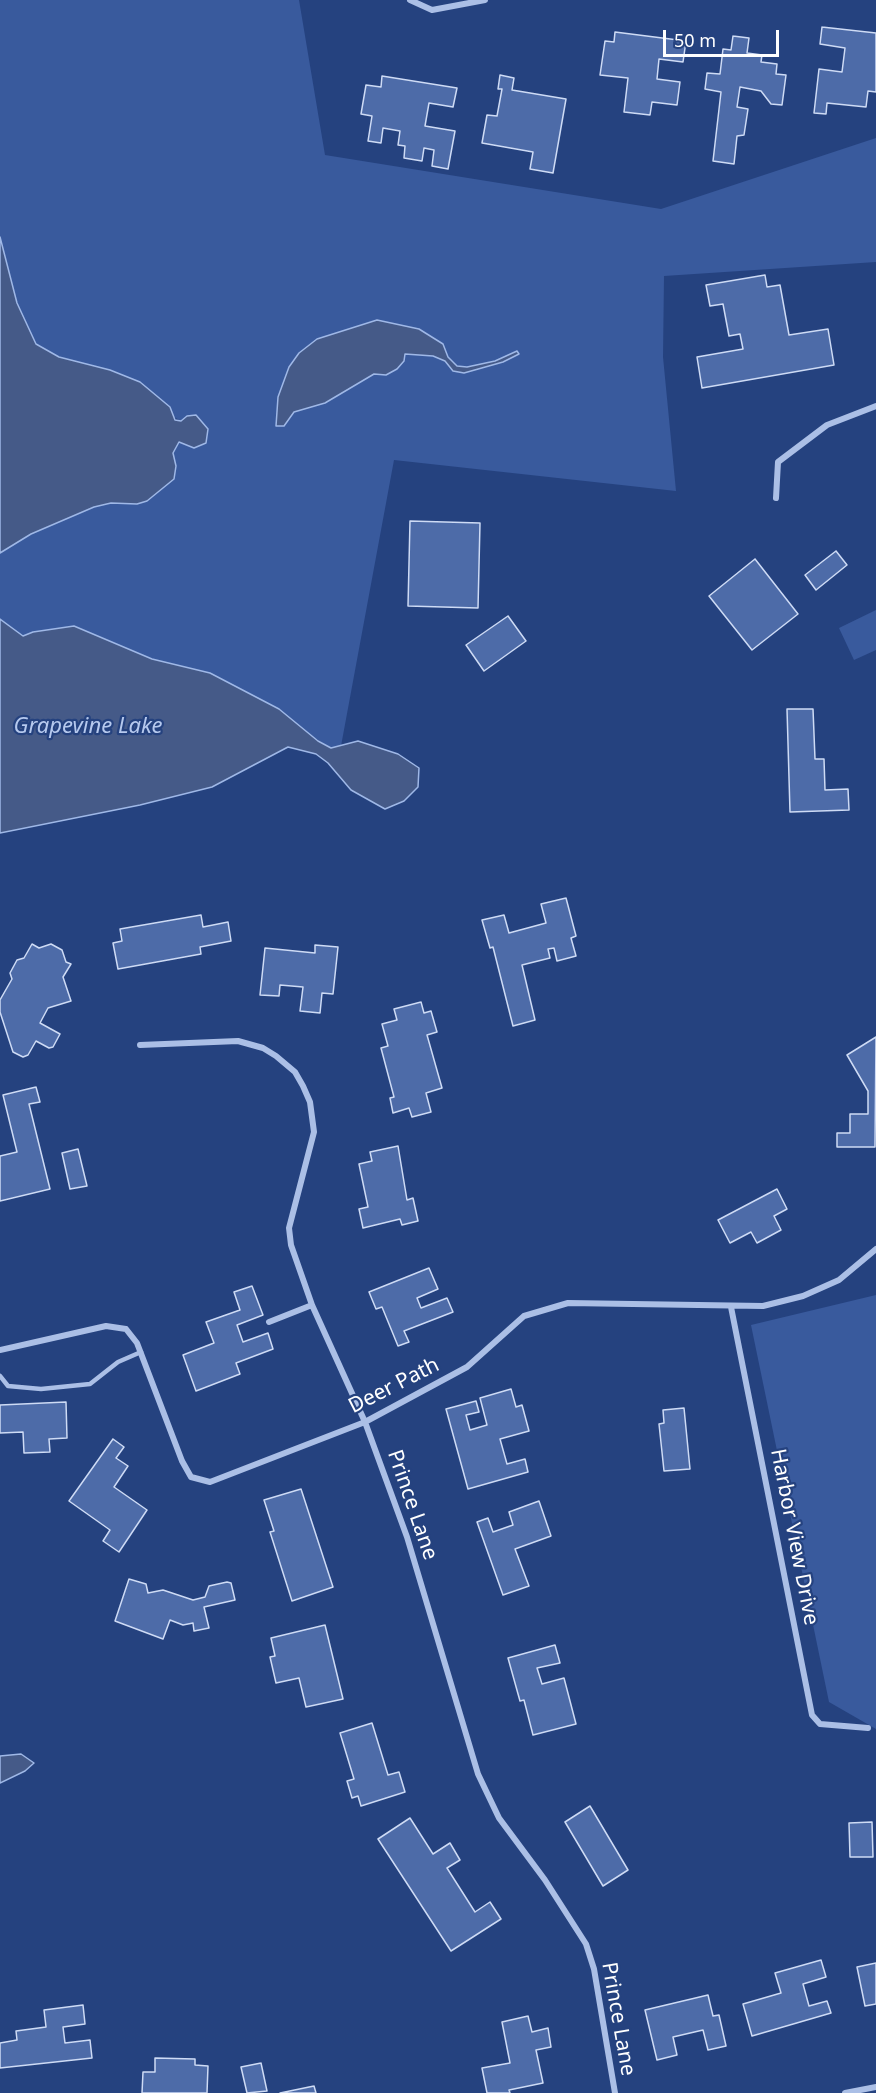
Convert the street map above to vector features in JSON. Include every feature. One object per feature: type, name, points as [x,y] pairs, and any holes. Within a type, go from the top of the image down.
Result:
[{"type":"street","points":[[410,0],[432,10],[485,0]]},
{"type":"street","points":[[776,498],[778,462],[827,425],[876,406]]},
{"type":"street","name":"Prince Lane","points":[[140,1045],[238,1041],[263,1048],[296,1073],[310,1102],[314,1132],[289,1228],[291,1245],[312,1305],[365,1422],[407,1537],[478,1774],[499,1818],[586,1944],[594,1969],[615,2093]]},
{"type":"street","name":"Deer Path","points":[[0,1350],[106,1326],[126,1329],[141,1352],[182,1461],[191,1477],[210,1482],[365,1422],[467,1367],[524,1316],[567,1303],[763,1306],[803,1296],[839,1280],[876,1249]]},
{"type":"street","points":[[269,1322],[312,1305]]},
{"type":"street","name":"Harbor View Drive","points":[[732,1306],[812,1715],[820,1724],[868,1728]]},
{"type":"street","points":[[845,2093],[876,2087]]},
{"type":"lane","points":[[0,1376],[8,1386],[41,1389],[90,1384],[118,1362],[141,1352]]},
{"type":"shaded area","points":[[0,0],[299,0],[325,155],[661,209],[876,138],[876,262],[664,276],[663,357],[676,491],[394,460],[341,746],[331,748],[210,673],[152,659],[74,626],[33,632],[23,636],[0,619],[0,553],[31,534],[94,507],[111,503],[137,504],[176,466],[173,453],[179,442],[181,421],[82,364],[58,357],[36,344],[17,303],[0,237]]},
{"type":"shaded area","points":[[876,610],[876,650],[854,660],[839,628]]},
{"type":"shaded area","points":[[876,1295],[876,1729],[829,1702],[751,1325]]},
{"type":"water","points":[[0,237],[17,303],[36,344],[59,357],[110,370],[140,382],[170,407],[175,420],[181,421],[187,416],[196,415],[208,429],[206,443],[194,448],[179,442],[173,453],[176,466],[174,479],[147,501],[137,504],[111,503],[94,507],[31,534],[0,553]]},
{"type":"water","points":[[377,320],[419,329],[443,344],[448,357],[457,366],[467,367],[495,361],[517,351],[519,354],[503,362],[464,373],[453,371],[445,361],[433,356],[405,354],[404,361],[397,369],[386,375],[374,374],[325,403],[294,412],[284,426],[276,426],[278,397],[289,367],[299,353],[317,339]]},
{"type":"water","name":"Grapevine Lake","points":[[0,619],[23,636],[33,632],[74,626],[152,659],[210,673],[279,709],[318,741],[331,748],[358,741],[398,754],[419,768],[418,787],[404,801],[385,809],[351,790],[328,763],[316,754],[288,747],[212,787],[140,805],[0,833]]},
{"type":"water","points":[[21,1754],[34,1763],[25,1771],[0,1783],[0,1756]]},
{"type":"building","points":[[822,27],[876,33],[876,92],[868,91],[866,107],[827,103],[826,114],[814,113],[819,69],[842,72],[845,48],[820,44]]},
{"type":"building","points":[[615,32],[686,41],[683,62],[659,59],[657,79],[680,82],[677,105],[652,102],[650,115],[624,112],[628,78],[600,75],[605,41],[614,42]]},
{"type":"building","points":[[733,36],[749,38],[747,53],[762,55],[761,62],[777,64],[776,74],[786,75],[782,105],[771,104],[761,91],[740,87],[737,107],[748,109],[744,135],[737,136],[734,164],[713,161],[721,92],[705,89],[707,73],[720,74],[723,49],[731,50]]},
{"type":"building","points":[[500,75],[514,78],[512,90],[566,99],[553,173],[530,169],[533,152],[482,143],[487,115],[497,116],[502,89],[498,89]]},
{"type":"building","points":[[382,76],[457,88],[453,107],[429,103],[425,126],[455,131],[448,169],[432,166],[434,150],[424,148],[422,161],[404,158],[405,146],[398,145],[400,131],[383,128],[381,143],[368,141],[372,116],[361,114],[366,85],[381,87]]},
{"type":"building","points":[[765,275],[767,287],[780,285],[789,335],[828,329],[834,365],[702,388],[697,357],[743,349],[740,334],[729,336],[723,304],[710,306],[706,285]]},
{"type":"building","points":[[410,521],[480,523],[478,608],[408,606]]},
{"type":"building","points":[[836,551],[847,565],[816,590],[805,575]]},
{"type":"building","points":[[755,559],[798,614],[752,650],[709,596]]},
{"type":"building","points":[[508,616],[526,641],[484,671],[466,645]]},
{"type":"building","points":[[787,709],[813,709],[815,759],[824,759],[825,790],[848,789],[849,810],[790,812]]},
{"type":"building","points":[[566,898],[576,936],[571,938],[576,956],[557,961],[554,948],[548,949],[550,958],[522,965],[535,1020],[513,1026],[493,947],[490,948],[482,920],[504,915],[509,933],[546,923],[541,904]]},
{"type":"building","points":[[201,915],[203,927],[228,922],[231,941],[200,947],[201,954],[118,969],[113,943],[122,941],[120,929]]},
{"type":"building","points":[[32,944],[39,948],[51,944],[62,950],[66,962],[71,964],[63,977],[71,1001],[48,1008],[40,1023],[60,1034],[53,1047],[49,1048],[36,1041],[28,1055],[23,1057],[13,1052],[0,1012],[0,1000],[12,979],[10,973],[17,960],[24,958]]},
{"type":"building","points":[[315,945],[338,947],[333,994],[322,993],[320,1013],[300,1011],[303,987],[280,985],[279,996],[260,995],[265,948],[315,953]]},
{"type":"building","points":[[421,1002],[424,1013],[431,1011],[437,1032],[427,1035],[442,1088],[426,1093],[431,1112],[412,1117],[409,1108],[393,1113],[390,1098],[394,1097],[381,1048],[388,1046],[382,1024],[397,1020],[394,1009]]},
{"type":"building","points":[[876,1037],[875,1147],[837,1147],[837,1133],[850,1133],[850,1114],[868,1114],[868,1091],[847,1055]]},
{"type":"building","points":[[36,1087],[40,1102],[29,1104],[50,1189],[0,1201],[0,1156],[17,1152],[3,1095]]},
{"type":"building","points":[[398,1146],[407,1200],[413,1198],[418,1221],[402,1225],[400,1219],[363,1228],[359,1209],[368,1207],[359,1164],[372,1161],[370,1152]]},
{"type":"building","points":[[78,1149],[87,1186],[70,1189],[62,1153]]},
{"type":"building","points":[[777,1189],[787,1209],[774,1216],[781,1230],[757,1243],[751,1232],[730,1243],[718,1220]]},
{"type":"building","points":[[429,1268],[438,1289],[417,1298],[421,1308],[447,1298],[453,1312],[404,1331],[409,1342],[398,1346],[382,1307],[376,1309],[369,1292]]},
{"type":"building","points":[[252,1286],[263,1315],[237,1325],[243,1342],[268,1333],[273,1349],[236,1363],[240,1374],[196,1391],[183,1355],[214,1343],[206,1322],[240,1310],[234,1292]]},
{"type":"building","points":[[511,1389],[516,1407],[522,1405],[529,1431],[500,1439],[507,1464],[525,1459],[528,1472],[468,1489],[446,1409],[476,1401],[479,1412],[466,1415],[470,1430],[487,1425],[480,1398]]},
{"type":"building","points":[[66,1402],[67,1438],[49,1439],[50,1452],[24,1453],[23,1432],[0,1433],[0,1405]]},
{"type":"building","points":[[684,1408],[690,1469],[664,1471],[659,1424],[664,1423],[663,1410]]},
{"type":"building","points":[[113,1439],[124,1447],[116,1458],[128,1466],[114,1487],[147,1510],[119,1552],[103,1541],[110,1530],[69,1501]]},
{"type":"building","points":[[301,1489],[333,1587],[292,1601],[270,1532],[274,1531],[264,1500]]},
{"type":"building","points":[[539,1501],[551,1536],[515,1549],[529,1586],[503,1595],[477,1522],[488,1518],[493,1532],[513,1525],[509,1512]]},
{"type":"building","points":[[129,1579],[146,1584],[148,1593],[163,1590],[193,1600],[205,1597],[209,1586],[227,1582],[231,1583],[235,1600],[204,1607],[209,1628],[194,1631],[193,1623],[183,1625],[170,1620],[163,1639],[115,1621]]},
{"type":"building","points":[[325,1625],[343,1699],[306,1707],[299,1678],[276,1683],[270,1657],[275,1656],[271,1638]]},
{"type":"building","points":[[555,1645],[560,1663],[537,1668],[542,1684],[564,1678],[576,1724],[533,1735],[524,1700],[520,1701],[508,1658]]},
{"type":"building","points":[[372,1723],[388,1775],[399,1772],[405,1792],[361,1806],[358,1796],[352,1798],[347,1781],[354,1779],[340,1733]]},
{"type":"building","points":[[590,1806],[628,1870],[603,1886],[565,1822]]},
{"type":"building","points":[[410,1818],[433,1854],[450,1843],[460,1860],[447,1868],[475,1912],[490,1902],[501,1919],[451,1951],[378,1839]]},
{"type":"building","points":[[872,1822],[873,1857],[850,1857],[849,1823]]},
{"type":"building","points":[[821,1960],[826,1977],[803,1984],[809,2006],[827,2001],[831,2013],[752,2036],[743,2004],[781,1993],[775,1973]]},
{"type":"building","points":[[876,1963],[876,2004],[865,2006],[857,1967]]},
{"type":"building","points":[[708,1995],[713,2016],[719,2015],[726,2046],[708,2050],[703,2030],[673,2037],[677,2055],[657,2060],[645,2010]]},
{"type":"building","points":[[83,2005],[85,2024],[63,2027],[65,2043],[90,2040],[92,2058],[0,2068],[0,2043],[17,2040],[16,2031],[46,2027],[44,2010]]},
{"type":"building","points":[[528,2016],[532,2032],[548,2028],[551,2047],[536,2050],[543,2083],[509,2090],[510,2093],[487,2093],[482,2068],[510,2063],[502,2022]]},
{"type":"building","points":[[155,2058],[195,2059],[195,2065],[208,2066],[207,2093],[142,2093],[143,2072],[155,2072]]},
{"type":"building","points":[[261,2063],[267,2091],[247,2093],[241,2067]]},
{"type":"building","points":[[314,2086],[316,2093],[280,2093]]}]
